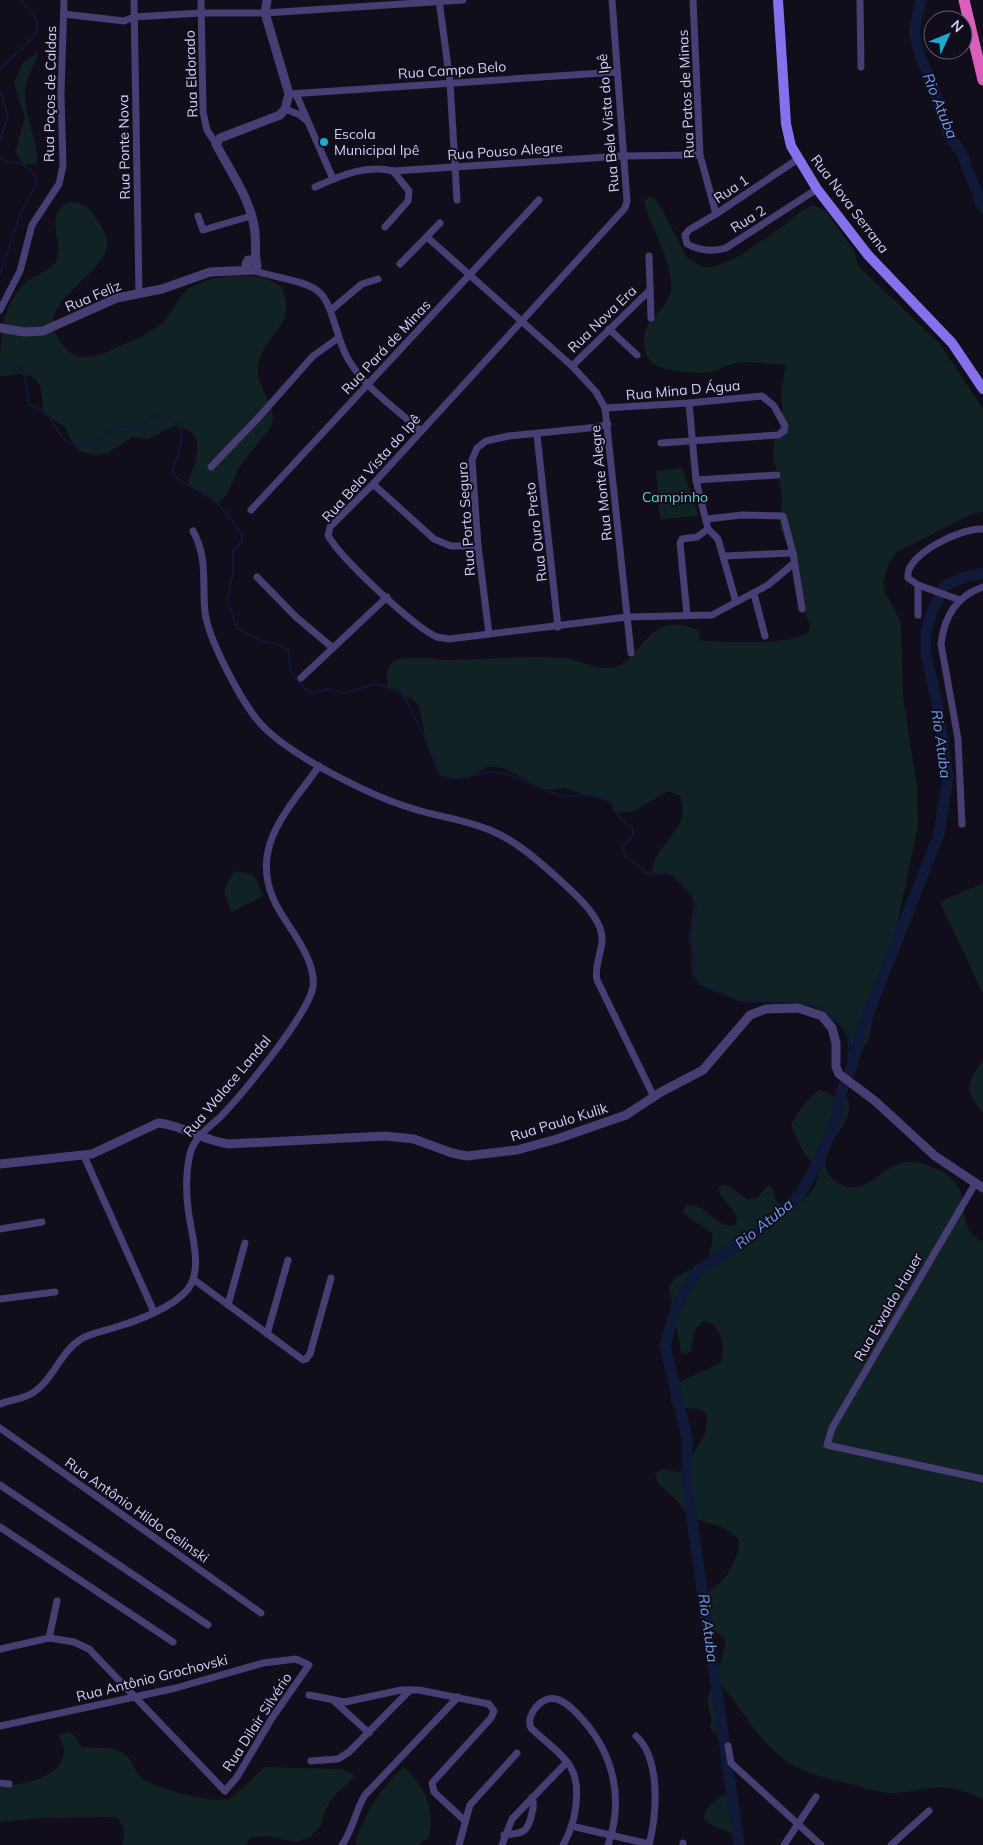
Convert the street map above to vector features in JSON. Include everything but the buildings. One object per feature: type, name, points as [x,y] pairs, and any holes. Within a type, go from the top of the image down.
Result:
[{"type":"highway","points":[[964,0],[983,80]]},
{"type":"main road","name":"Rua Nova Serrana","points":[[778,0],[786,124],[791,146],[817,189],[868,256],[952,343],[983,389]]},
{"type":"street","name":"Rua Poços de Caldas","points":[[0,310],[20,271],[32,226],[59,184],[63,166],[61,94],[64,0]]},
{"type":"street","name":"Rua Ponte Nova","points":[[134,0],[139,294]]},
{"type":"street","name":"Rua Eldorado","points":[[201,0],[203,112],[207,130],[216,144]]},
{"type":"street","points":[[267,0],[265,13],[292,94],[333,179]]},
{"type":"street","points":[[64,14],[124,21],[134,18],[201,13],[265,13],[464,0]]},
{"type":"street","name":"Rua Bela Vista do Ipê","points":[[612,0],[627,201],[624,208],[373,484],[330,527],[328,535],[338,551],[419,626],[438,637],[449,639],[627,617],[687,614],[712,615],[754,594],[793,564]]},
{"type":"street","name":"Rua Patos de Minas","points":[[694,0],[700,156],[716,214]]},
{"type":"street","points":[[860,0],[861,67]]},
{"type":"street","points":[[439,1],[450,82],[457,200]]},
{"type":"street","name":"Rua Campo Belo","points":[[292,94],[616,72]]},
{"type":"street","points":[[292,94],[285,110],[280,115],[220,138],[216,144],[238,183],[252,216],[255,239],[251,265],[279,279],[311,286],[322,294],[331,310],[337,338],[351,365],[368,385],[421,431]]},
{"type":"street","points":[[285,110],[298,114],[306,120]]},
{"type":"street","name":"Rua Pouso Alegre","points":[[315,187],[366,168],[379,167],[393,171],[623,156],[700,156]]},
{"type":"street","name":"Rua 1","points":[[688,244],[685,235],[689,230],[798,159]]},
{"type":"street","points":[[385,227],[408,201],[408,191],[393,171]]},
{"type":"street","name":"Rua 2","points":[[688,244],[696,249],[714,251],[726,248],[817,189]]},
{"type":"street","name":"Rua Pará de Minas","points":[[251,510],[539,200]]},
{"type":"street","points":[[198,216],[203,230],[252,216]]},
{"type":"street","points":[[400,264],[440,223]]},
{"type":"street","name":"Rua Monte Alegre","points":[[427,236],[572,366],[596,392],[605,408],[631,653]]},
{"type":"street","points":[[649,256],[651,318]]},
{"type":"street","name":"Rua Feliz","points":[[0,328],[24,332],[43,331],[117,298],[162,290],[210,272],[251,265]]},
{"type":"street","points":[[331,310],[362,284],[378,279]]},
{"type":"street","name":"Rua Nova Era","points":[[572,366],[650,290]]},
{"type":"street","points":[[609,330],[636,354]]},
{"type":"street","points":[[211,467],[259,417],[313,356],[337,338]]},
{"type":"street","name":"Rua Mina D Água","points":[[605,408],[762,396],[774,406],[783,421],[784,431],[778,435],[692,442]]},
{"type":"street","points":[[689,403],[696,480],[708,529],[718,539],[736,602]]},
{"type":"street","name":"Rua Porto Seguro","points":[[488,634],[478,546],[472,460],[477,448],[486,440],[599,427],[608,424]]},
{"type":"street","name":"Rua Ouro Preto","points":[[537,435],[558,626]]},
{"type":"street","points":[[661,443],[692,442]]},
{"type":"street","points":[[696,480],[777,475]]},
{"type":"street","points":[[373,484],[434,539],[450,546],[478,546]]},
{"type":"street","points":[[707,519],[742,515],[783,516],[793,554],[793,564],[802,609]]},
{"type":"street","points":[[687,614],[680,543],[682,539],[697,537],[708,529]]},
{"type":"street","points":[[960,600],[918,585],[908,578],[907,574],[923,551],[960,532],[983,529]]},
{"type":"street","points":[[193,531],[201,547],[205,565],[207,623],[227,666],[261,724],[279,740],[319,766],[402,805],[491,830],[540,863],[576,894],[592,913],[600,928],[603,940],[596,972],[597,980],[654,1097]]},
{"type":"street","points":[[724,556],[793,554]]},
{"type":"street","points":[[257,577],[296,617],[333,648]]},
{"type":"street","points":[[918,585],[918,615]]},
{"type":"street","points":[[962,824],[958,738],[941,644],[948,614],[960,600],[983,587]]},
{"type":"street","points":[[754,594],[765,636]]},
{"type":"street","points":[[301,678],[387,597]]},
{"type":"street","name":"Rua Walace Landal","points":[[193,1279],[194,1245],[188,1209],[187,1185],[190,1153],[198,1136],[226,1111],[297,1020],[311,995],[313,978],[309,965],[302,947],[274,899],[268,883],[266,862],[268,843],[319,766]]},
{"type":"street","name":"Rua Paulo Kulik","points":[[0,1164],[84,1156],[108,1148],[158,1123],[220,1143],[243,1144],[385,1136],[414,1139],[452,1153],[474,1156],[509,1152],[557,1139],[584,1128],[621,1118],[703,1070],[743,1021],[766,1009],[798,1008],[822,1016],[832,1028],[835,1036],[836,1067],[842,1077],[875,1101],[935,1156],[979,1186]]},
{"type":"street","points":[[84,1156],[154,1312]]},
{"type":"street","name":"Rua Ewaldo Hauer","points":[[979,1186],[832,1428],[827,1445],[983,1480]]},
{"type":"street","points":[[0,1229],[42,1222]]},
{"type":"street","points":[[228,1305],[245,1243]]},
{"type":"street","points":[[267,1334],[288,1260]]},
{"type":"street","points":[[0,1404],[25,1397],[38,1389],[71,1348],[81,1340],[127,1324],[154,1312],[181,1296],[193,1279],[300,1358],[306,1359],[309,1357],[331,1278]]},
{"type":"street","points":[[0,1299],[55,1292]]},
{"type":"street","name":"Rua Antônio Hildo Gelinski","points":[[0,1428],[260,1613]]},
{"type":"street","points":[[0,1484],[208,1625]]},
{"type":"street","points":[[0,1527],[173,1642]]},
{"type":"street","points":[[49,1638],[57,1601]]},
{"type":"street","points":[[0,1649],[49,1638],[74,1642],[89,1649],[135,1697]]},
{"type":"street","name":"Rua Antônio Grochovski","points":[[0,1726],[135,1697],[278,1660],[296,1659],[309,1665]]},
{"type":"street","name":"Rua Dilair Silvério","points":[[135,1697],[225,1791],[237,1777],[272,1718],[309,1665]]},
{"type":"street","points":[[311,1761],[332,1760],[343,1757],[410,1690]]},
{"type":"street","points":[[309,1695],[334,1701],[356,1701],[410,1690],[486,1703],[494,1711],[488,1722],[432,1783],[434,1792],[464,1820]]},
{"type":"street","points":[[342,1845],[349,1834],[356,1810],[365,1795],[458,1697]]},
{"type":"street","points":[[563,1845],[571,1826],[575,1802],[575,1785],[571,1768],[530,1726],[531,1714],[545,1699],[555,1698],[568,1706],[591,1730],[605,1752],[612,1772],[616,1793],[616,1814],[608,1845]]},
{"type":"street","points":[[334,1701],[368,1733]]},
{"type":"street","points":[[571,1826],[612,1834],[649,1845],[655,1804],[653,1776],[646,1749],[636,1736]]},
{"type":"street","points":[[728,1746],[731,1763],[821,1845]]},
{"type":"street","points":[[458,1845],[464,1820],[475,1798],[517,1753]]},
{"type":"street","points":[[502,1845],[504,1835],[512,1819],[567,1762]]},
{"type":"street","points":[[0,1782],[9,1784]]},
{"type":"street","points":[[504,1835],[521,1833],[529,1827],[534,1805],[532,1797]]},
{"type":"street","points":[[784,1845],[797,1822],[816,1797]]},
{"type":"street","points":[[891,1845],[929,1811]]},
{"type":"green space","points":[[39,51],[25,91],[26,110],[36,146],[37,164],[24,164],[15,152],[25,118],[14,83],[22,64]]},
{"type":"green space","points":[[649,196],[656,200],[662,209],[687,258],[703,267],[713,267],[736,258],[781,228],[801,211],[813,205],[826,211],[854,251],[858,266],[939,343],[983,409],[983,512],[971,514],[896,553],[889,563],[883,583],[885,592],[901,622],[903,696],[917,788],[918,826],[895,935],[880,987],[868,1040],[857,1059],[843,1028],[814,1007],[800,1003],[736,1000],[698,984],[691,972],[692,954],[689,940],[694,902],[673,876],[664,873],[652,875],[658,853],[682,818],[679,795],[668,791],[634,811],[614,813],[610,802],[564,788],[546,790],[505,769],[496,767],[486,767],[468,778],[444,777],[438,774],[427,746],[419,706],[413,700],[387,686],[387,670],[392,662],[406,658],[451,660],[551,657],[576,660],[596,667],[606,668],[619,666],[629,659],[655,631],[667,626],[681,625],[699,631],[700,641],[787,640],[809,632],[810,625],[798,594],[788,546],[780,529],[782,494],[773,456],[774,439],[783,419],[781,394],[786,365],[755,362],[737,363],[712,372],[699,373],[681,372],[664,368],[650,361],[644,344],[645,331],[648,324],[666,303],[671,289],[671,279],[669,268],[644,202]]},
{"type":"green space","points":[[68,202],[81,204],[90,211],[104,231],[107,241],[103,257],[93,270],[68,294],[59,307],[54,320],[56,335],[69,351],[75,355],[87,357],[99,355],[145,334],[164,321],[180,297],[189,288],[198,283],[223,277],[250,276],[274,282],[282,288],[286,302],[286,313],[278,330],[261,355],[258,366],[260,382],[272,409],[272,425],[241,464],[228,492],[217,503],[191,488],[188,482],[198,448],[192,434],[185,429],[174,426],[148,439],[132,437],[108,453],[94,455],[80,451],[75,447],[64,426],[44,414],[41,388],[35,379],[20,374],[0,376],[1,337],[6,312],[17,291],[26,282],[55,263],[58,254],[56,217],[60,209]]},
{"type":"green space","name":"Campinho","points":[[682,468],[699,516],[660,519],[656,471]]},
{"type":"green space","points":[[234,871],[247,873],[254,877],[259,884],[263,896],[231,912],[224,891]]},
{"type":"green space","points":[[983,883],[983,991],[982,992],[940,902]]},
{"type":"green space","points":[[983,1061],[983,1113],[973,1099],[969,1087],[973,1075]]},
{"type":"green space","points":[[819,1090],[825,1091],[837,1098],[845,1095],[849,1104],[845,1122],[828,1150],[826,1160],[827,1171],[834,1180],[850,1187],[859,1187],[901,1163],[911,1162],[933,1167],[947,1175],[958,1186],[968,1227],[976,1238],[983,1241],[983,1799],[945,1787],[896,1793],[875,1791],[797,1768],[778,1754],[756,1731],[719,1683],[714,1684],[714,1689],[723,1739],[713,1732],[710,1727],[711,1718],[707,1700],[721,1661],[725,1639],[719,1633],[708,1631],[702,1625],[699,1616],[699,1603],[703,1597],[723,1580],[730,1570],[736,1558],[739,1540],[722,1527],[691,1516],[660,1485],[655,1473],[663,1469],[679,1472],[686,1468],[706,1431],[707,1415],[700,1409],[682,1408],[672,1405],[671,1393],[678,1383],[720,1363],[723,1344],[714,1326],[703,1321],[696,1328],[690,1352],[685,1354],[681,1352],[669,1288],[680,1275],[702,1264],[708,1257],[711,1248],[712,1233],[683,1213],[686,1205],[701,1208],[722,1223],[735,1225],[737,1218],[718,1188],[725,1184],[747,1199],[756,1199],[768,1185],[773,1189],[775,1199],[784,1209],[805,1199],[810,1193],[817,1179],[817,1164],[807,1157],[791,1124],[804,1104]]},
{"type":"green space","points":[[67,1732],[73,1734],[82,1747],[106,1748],[127,1756],[141,1777],[152,1784],[200,1798],[223,1800],[230,1798],[265,1767],[342,1769],[356,1776],[333,1797],[325,1810],[321,1825],[310,1837],[296,1842],[266,1836],[251,1837],[246,1845],[123,1845],[124,1830],[117,1817],[40,1818],[0,1822],[0,1787],[29,1782],[49,1774],[57,1768],[62,1760],[64,1750],[58,1735]]},
{"type":"green space","points":[[403,1767],[417,1782],[426,1799],[431,1817],[429,1837],[418,1845],[357,1845],[355,1843],[369,1811],[380,1794]]},
{"type":"green space","points":[[732,1790],[739,1836],[713,1826],[704,1818],[707,1809],[711,1805]]},
{"type":"waterway","points":[[0,70],[29,41],[37,28],[34,16],[21,0]]},
{"type":"waterway","name":"Rio Atuba","points":[[921,0],[914,32],[921,59],[930,77],[948,134],[961,152],[983,208]]},
{"type":"waterway","points":[[0,90],[8,116],[0,140]]},
{"type":"waterway","points":[[0,156],[7,162],[21,163],[33,173],[36,179],[35,187],[20,214],[0,274]]},
{"type":"waterway","points":[[0,364],[10,364],[22,370],[25,376],[29,404],[47,414],[61,435],[70,443],[84,445],[94,442],[117,427],[132,428],[159,415],[170,418],[177,423],[181,429],[182,437],[172,471],[174,475],[181,481],[207,495],[220,506],[236,526],[243,540],[233,550],[233,572],[227,600],[237,628],[261,641],[276,644],[289,650],[290,670],[305,689],[313,693],[330,689],[344,693],[375,684],[398,690],[404,696],[429,746],[440,774],[456,778],[497,772],[514,776],[562,796],[592,795],[611,801],[621,820],[633,828],[633,835],[623,847],[624,855],[648,874],[666,873],[675,876],[692,895],[696,909],[691,939],[694,954],[693,972],[699,984],[738,1000],[751,1002],[766,1001],[780,1004],[802,1003],[816,1006],[834,1018],[849,1034],[848,1077]]},
{"type":"waterway","name":"Rio Atuba","points":[[739,1845],[687,1485],[687,1437],[665,1346],[676,1307],[698,1270],[747,1240],[799,1196],[819,1161],[837,1116],[841,1092],[851,1069],[861,1032],[939,834],[948,776],[937,702],[926,655],[926,632],[931,614],[944,586],[965,577],[983,573]]},
{"type":"place","name":"Escola Municipal Ipê","points":[[324,142]]}]
